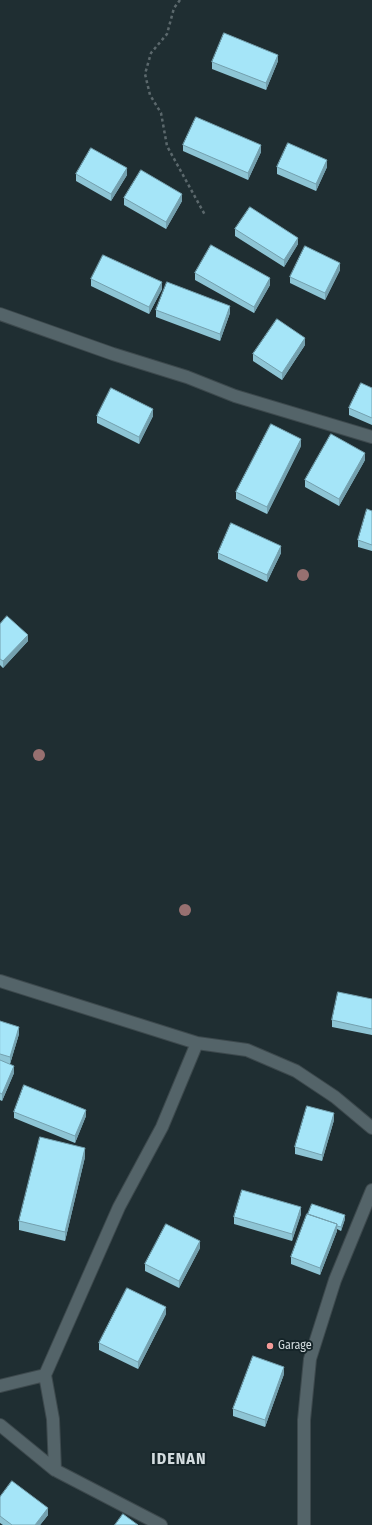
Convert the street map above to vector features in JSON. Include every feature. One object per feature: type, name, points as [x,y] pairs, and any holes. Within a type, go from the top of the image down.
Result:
[{"type":"street","points":[[0,314],[112,354],[187,377],[234,396],[372,437]]},
{"type":"street","points":[[0,981],[197,1043],[247,1050],[296,1070],[335,1097],[372,1128]]},
{"type":"street","points":[[55,1470],[53,1419],[45,1375],[119,1207],[162,1127],[197,1043]]},
{"type":"street","points":[[304,1525],[304,1420],[310,1359],[335,1280],[372,1190]]},
{"type":"street","points":[[0,1386],[45,1375]]},
{"type":"street","points":[[0,1425],[55,1470],[161,1525]]},
{"type":"path","points":[[180,0],[174,8],[167,34],[151,53],[145,74],[150,96],[161,113],[167,146],[205,215]]},
{"type":"building","points":[[224,33],[278,55],[266,83],[212,62]]},
{"type":"building","points":[[196,117],[261,145],[248,173],[183,145]]},
{"type":"building","points":[[288,143],[327,160],[316,184],[277,167]]},
{"type":"building","points":[[91,148],[127,168],[111,194],[76,174]]},
{"type":"building","points":[[141,170],[182,194],[166,222],[124,198]]},
{"type":"building","points":[[250,207],[298,238],[284,260],[235,229]]},
{"type":"building","points":[[211,245],[270,278],[254,307],[195,273]]},
{"type":"building","points":[[305,246],[340,263],[325,293],[290,277]]},
{"type":"building","points":[[103,255],[162,282],[149,307],[91,279]]},
{"type":"building","points":[[167,282],[230,306],[220,334],[156,310]]},
{"type":"building","points":[[277,319],[305,338],[282,373],[253,354]]},
{"type":"building","points":[[361,383],[372,388],[372,418],[349,408]]},
{"type":"building","points":[[111,388],[153,409],[139,437],[97,416]]},
{"type":"building","points":[[271,424],[301,439],[267,507],[236,492]]},
{"type":"building","points":[[331,434],[365,453],[339,499],[305,480]]},
{"type":"building","points":[[367,509],[372,511],[372,545],[358,540]]},
{"type":"building","points":[[231,523],[281,546],[267,575],[218,553]]},
{"type":"building","points":[[7,616],[28,635],[3,661],[0,659],[0,624]]},
{"type":"building","points":[[338,992],[372,999],[372,1029],[332,1020]]},
{"type":"building","points":[[0,1021],[19,1027],[10,1057],[0,1054]]},
{"type":"building","points":[[0,1060],[14,1066],[2,1094],[0,1093]]},
{"type":"building","points":[[24,1085],[86,1110],[75,1136],[14,1112]]},
{"type":"building","points":[[307,1106],[334,1113],[322,1155],[295,1147]]},
{"type":"building","points":[[40,1137],[85,1148],[65,1232],[19,1221]]},
{"type":"building","points":[[242,1190],[301,1207],[292,1234],[234,1217]]},
{"type":"building","points":[[312,1204],[345,1215],[341,1227],[337,1226],[337,1224],[308,1214]]},
{"type":"building","points":[[307,1214],[337,1224],[320,1268],[291,1257]]},
{"type":"building","points":[[166,1224],[200,1241],[179,1281],[145,1264]]},
{"type":"building","points":[[127,1288],[166,1307],[138,1362],[99,1343]]},
{"type":"building","points":[[253,1356],[284,1367],[265,1420],[233,1409]]},
{"type":"building","points":[[12,1481],[48,1508],[35,1525],[12,1525],[0,1516],[0,1497]]},
{"type":"building","points":[[123,1514],[138,1525],[115,1525]]},
{"type":"place","name":"Garage","points":[[270,1346]]},
{"type":"district","name":"IDENAN","points":[[179,1460]]}]
